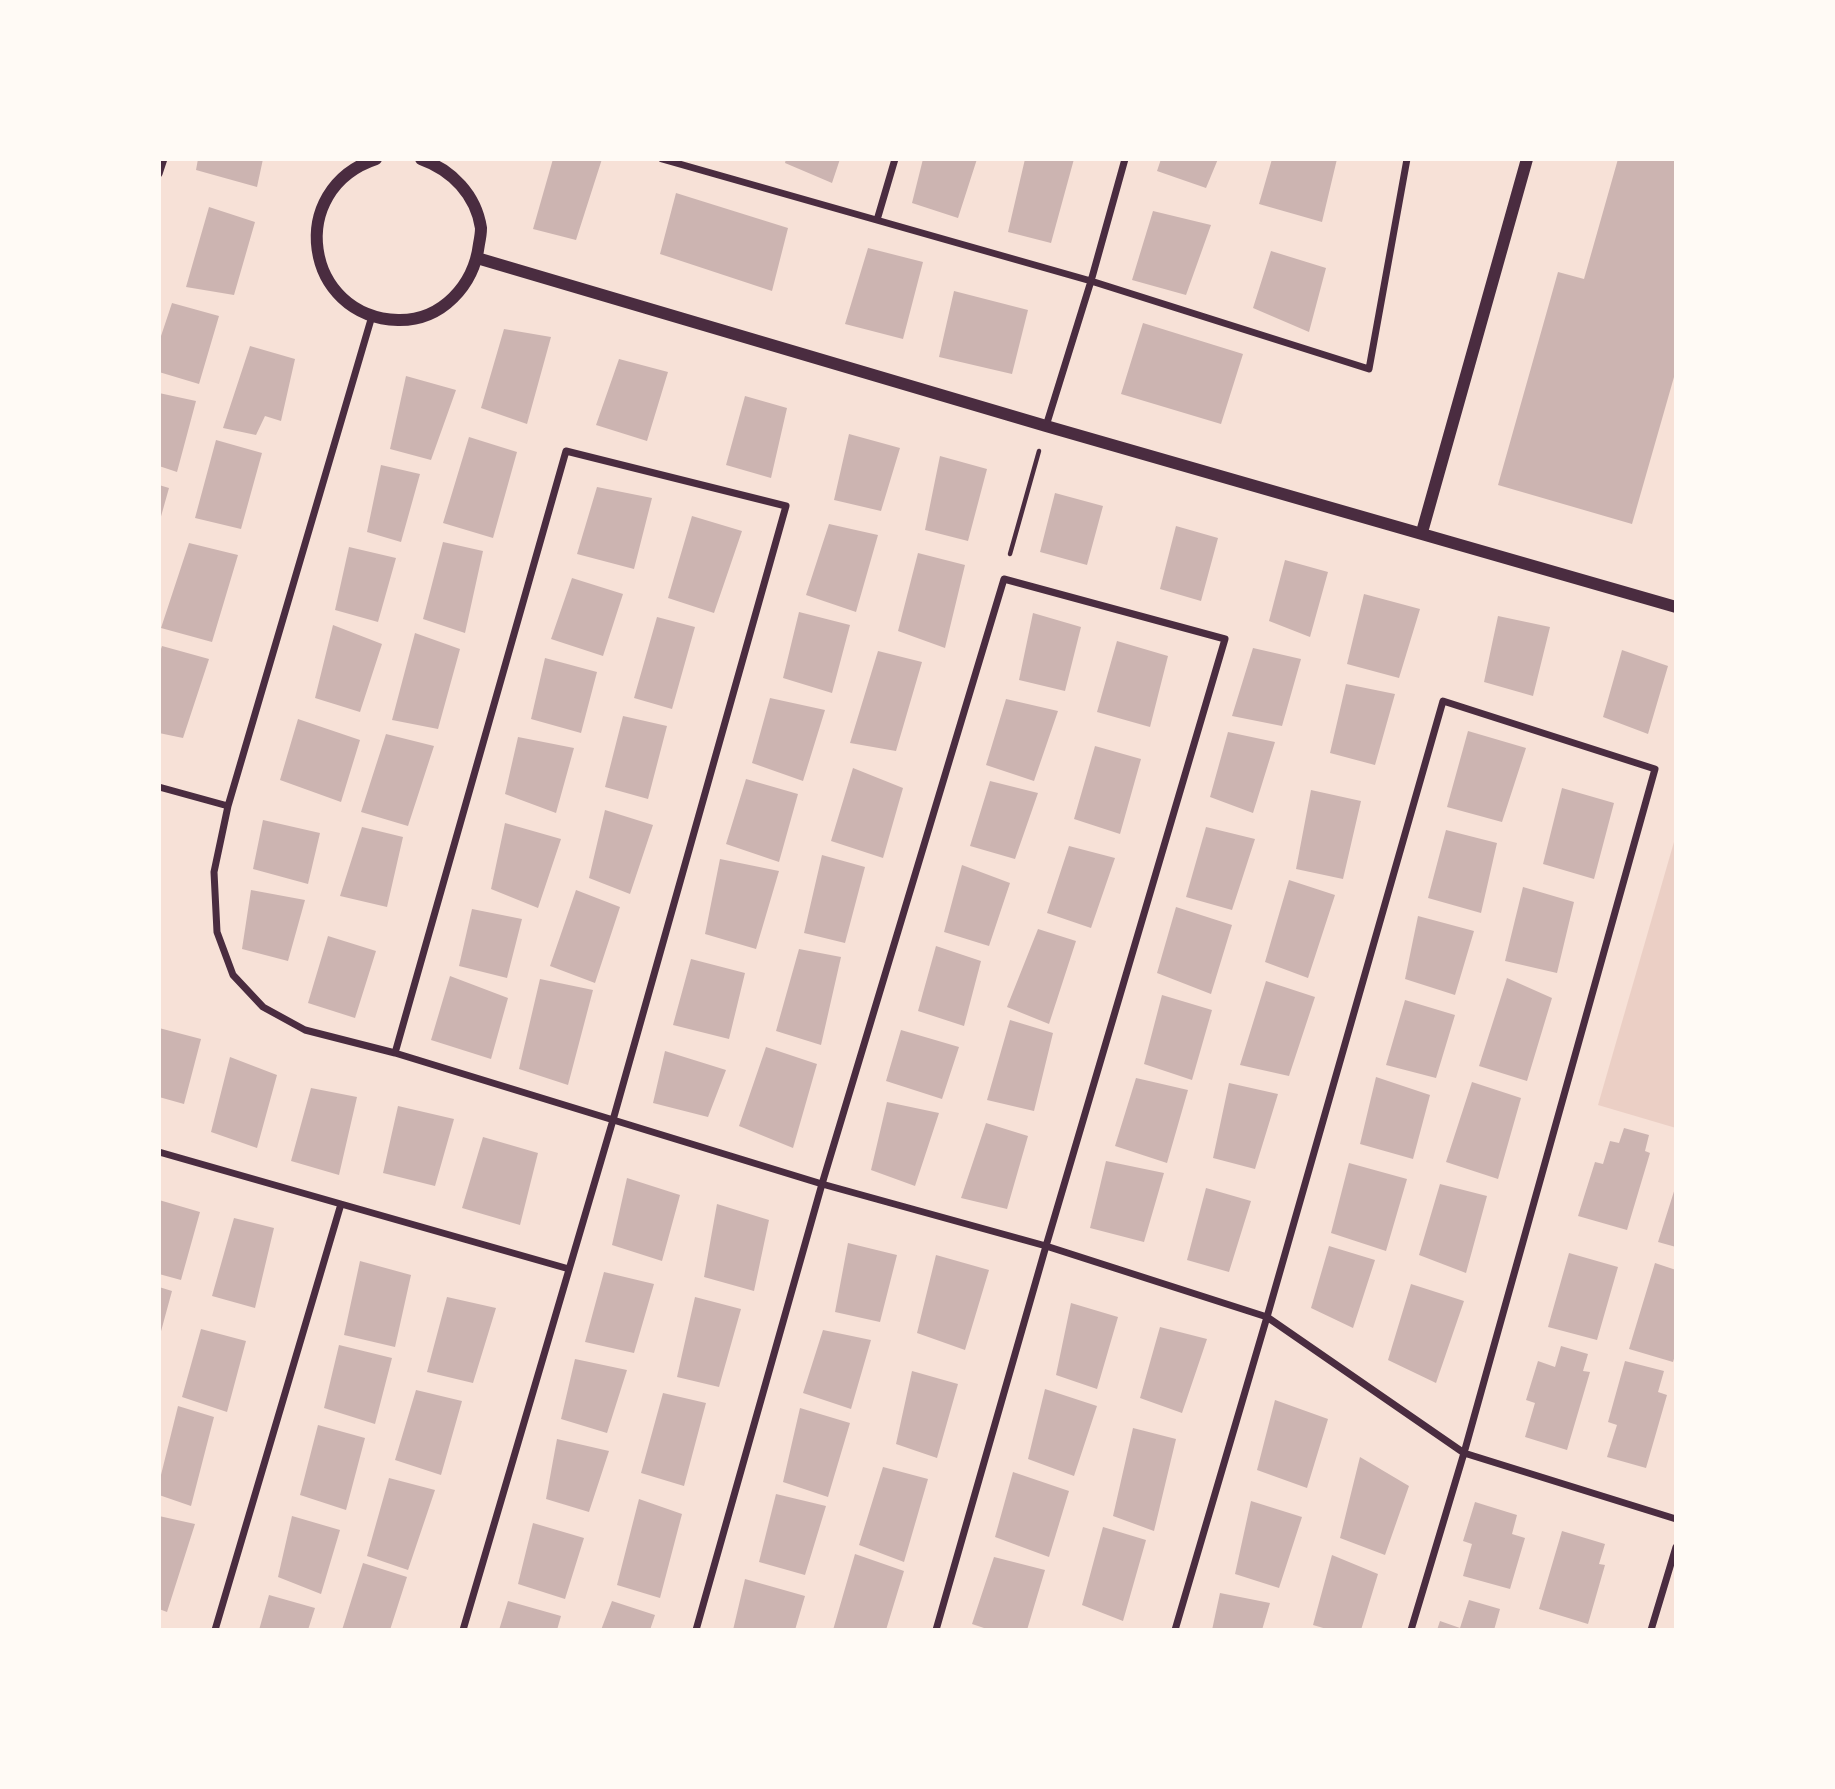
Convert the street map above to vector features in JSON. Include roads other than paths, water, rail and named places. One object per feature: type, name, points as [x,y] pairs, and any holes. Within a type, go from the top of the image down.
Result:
[{"type":"street","points":[[159,174],[164,159]]},
{"type":"street","points":[[376,159],[360,164],[338,181],[322,204],[316,231],[318,258],[330,284],[348,304],[372,316],[399,320],[425,316],[449,302],[467,283],[477,258],[481,230],[474,205],[460,183],[439,165],[421,159]]},
{"type":"street","points":[[662,159],[1091,281],[1369,369],[1407,159]]},
{"type":"street","points":[[877,220],[895,159]]},
{"type":"street","points":[[1046,426],[1125,159]]},
{"type":"street","points":[[1422,533],[1527,159]]},
{"type":"street","points":[[477,258],[1046,426],[1676,607]]},
{"type":"street","points":[[372,316],[228,806],[214,872],[217,932],[233,975],[263,1007],[305,1030],[395,1053],[822,1184],[1046,1246],[1266,1317],[1464,1453],[1676,1518]]},
{"type":"street","points":[[395,1053],[566,451],[786,506],[613,1120],[463,1630]]},
{"type":"street","points":[[696,1630],[822,1184],[1004,579],[1225,639],[936,1630]]},
{"type":"street","points":[[1175,1630],[1443,701],[1655,769],[1464,1453],[1411,1630]]},
{"type":"street","points":[[159,787],[228,806]]},
{"type":"street","points":[[159,1152],[569,1269]]},
{"type":"street","points":[[215,1630],[341,1203]]},
{"type":"street","points":[[1651,1630],[1676,1547]]}]
